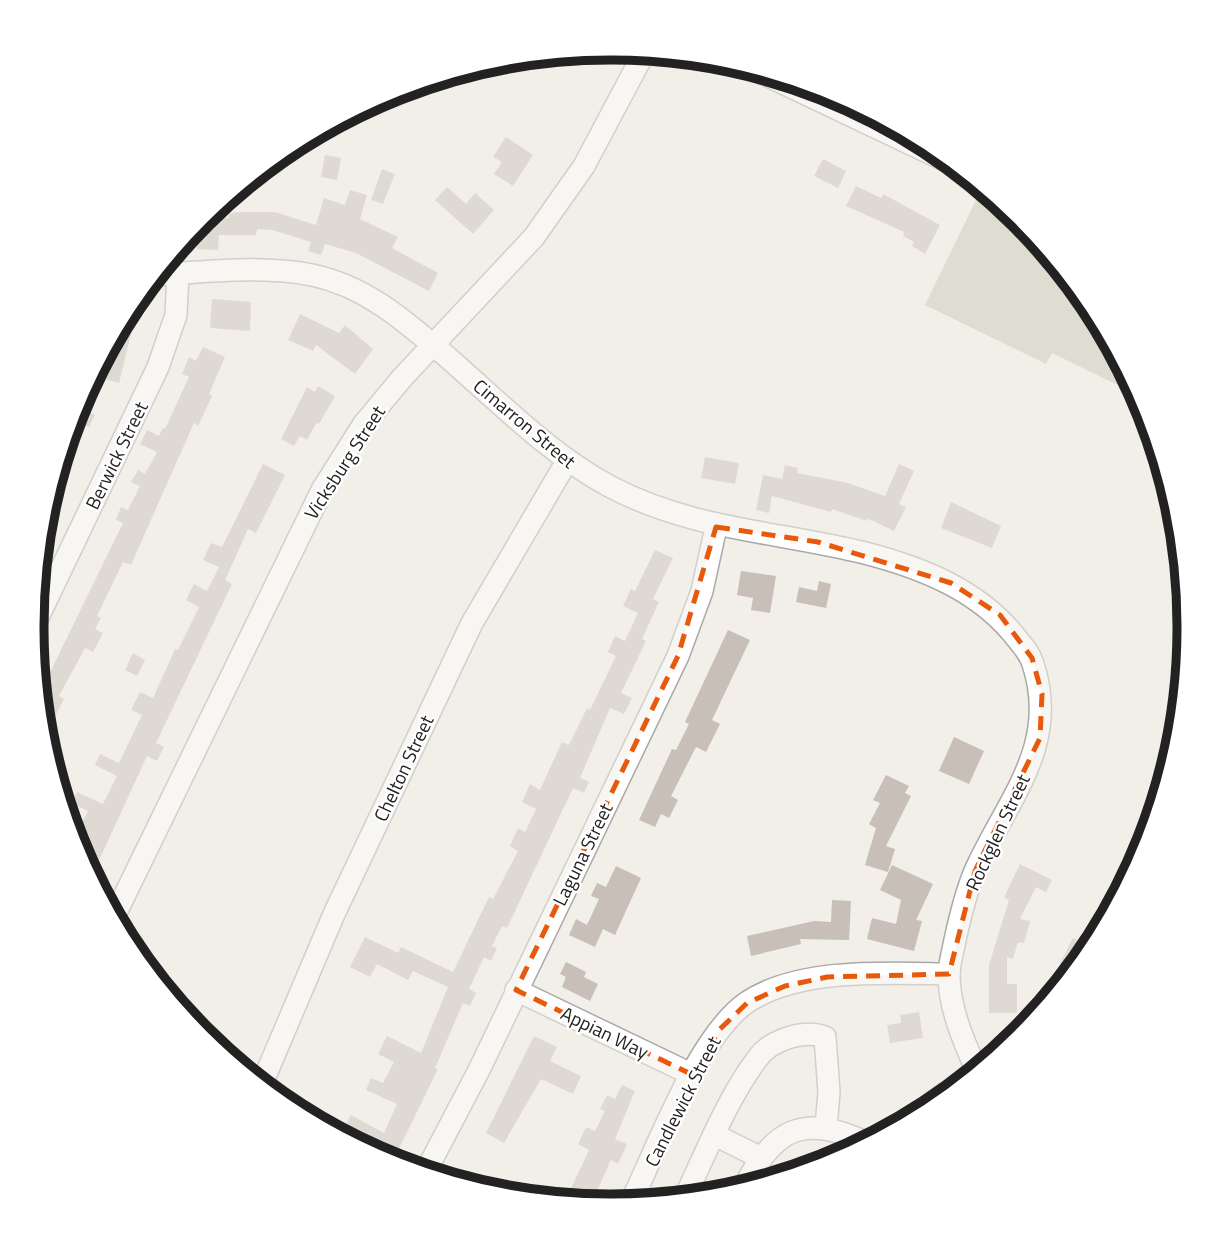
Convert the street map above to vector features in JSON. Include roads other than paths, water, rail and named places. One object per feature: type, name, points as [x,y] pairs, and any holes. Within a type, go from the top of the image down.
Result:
[{"type":"street","name":"Vicksburg Street","points":[[119,908],[322,490],[363,425],[534,237],[584,166],[640,61]]},
{"type":"street","name":"Cimarron Street","points":[[167,274],[243,270],[311,275],[349,287],[377,302],[433,345],[567,461],[651,507],[716,527],[818,542],[886,559],[951,583],[1000,615],[1032,658],[1042,694],[1041,714]]},
{"type":"street","name":"Berwick Street","points":[[45,604],[158,367],[176,315],[178,274]]},
{"type":"street","name":"Chelton Street","points":[[265,1077],[334,914],[472,623],[567,461]]},
{"type":"street","name":"Laguna Street","points":[[429,1164],[678,656],[702,591],[716,527]]},
{"type":"street","name":"Rockglen Street","points":[[974,1062],[962,1036],[949,974],[959,919],[975,872],[1022,781],[1040,737],[1041,714]]},
{"type":"street","name":"Candlewick Street","points":[[635,1193],[693,1075],[719,1030],[747,1003],[785,986],[827,977],[885,973],[949,974]]},
{"type":"street","name":"Appian Way","points":[[516,990],[693,1075]]},
{"type":"street","points":[[689,1188],[758,1056],[785,1039],[813,1033],[825,1038],[829,1092],[826,1127]]},
{"type":"street","points":[[750,1176],[759,1157],[796,1130],[826,1127],[854,1138]]},
{"type":"street","points":[[715,1135],[759,1157]]}]
